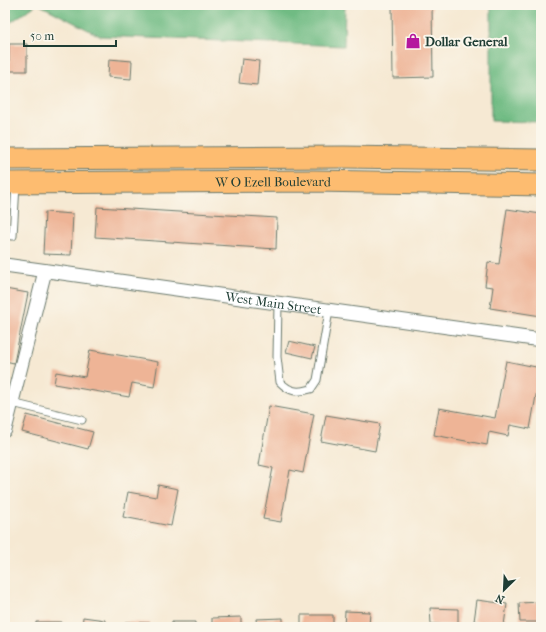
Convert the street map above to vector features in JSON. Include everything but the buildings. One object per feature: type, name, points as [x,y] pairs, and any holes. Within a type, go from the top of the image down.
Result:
[{"type":"main road","name":"W O Ezell Boulevard","points":[[5,159],[286,157],[541,160]]},
{"type":"main road","points":[[286,157],[287,181]]},
{"type":"main road","points":[[451,158],[451,183]]},
{"type":"main road","points":[[45,183],[47,159]]},
{"type":"main road","name":"W O Ezell Boulevard","points":[[11,183],[287,181],[541,185]]},
{"type":"street","name":"West Main Street","points":[[5,265],[541,340]]},
{"type":"street","points":[[5,430],[7,416],[12,403],[45,271]]},
{"type":"lane","points":[[5,236],[13,236],[11,183]]},
{"type":"lane","points":[[278,304],[277,357],[280,382],[287,390],[298,393],[311,389],[317,380],[329,311]]},
{"type":"lane","points":[[12,403],[82,420]]},
{"type":"green space","points":[[5,5],[36,5],[5,26]]},
{"type":"green space","points":[[40,5],[345,5],[344,46],[100,36]]},
{"type":"green space","points":[[491,5],[541,5],[541,122],[491,121]]},
{"type":"place","name":"Dollar General","points":[[413,41]]}]
